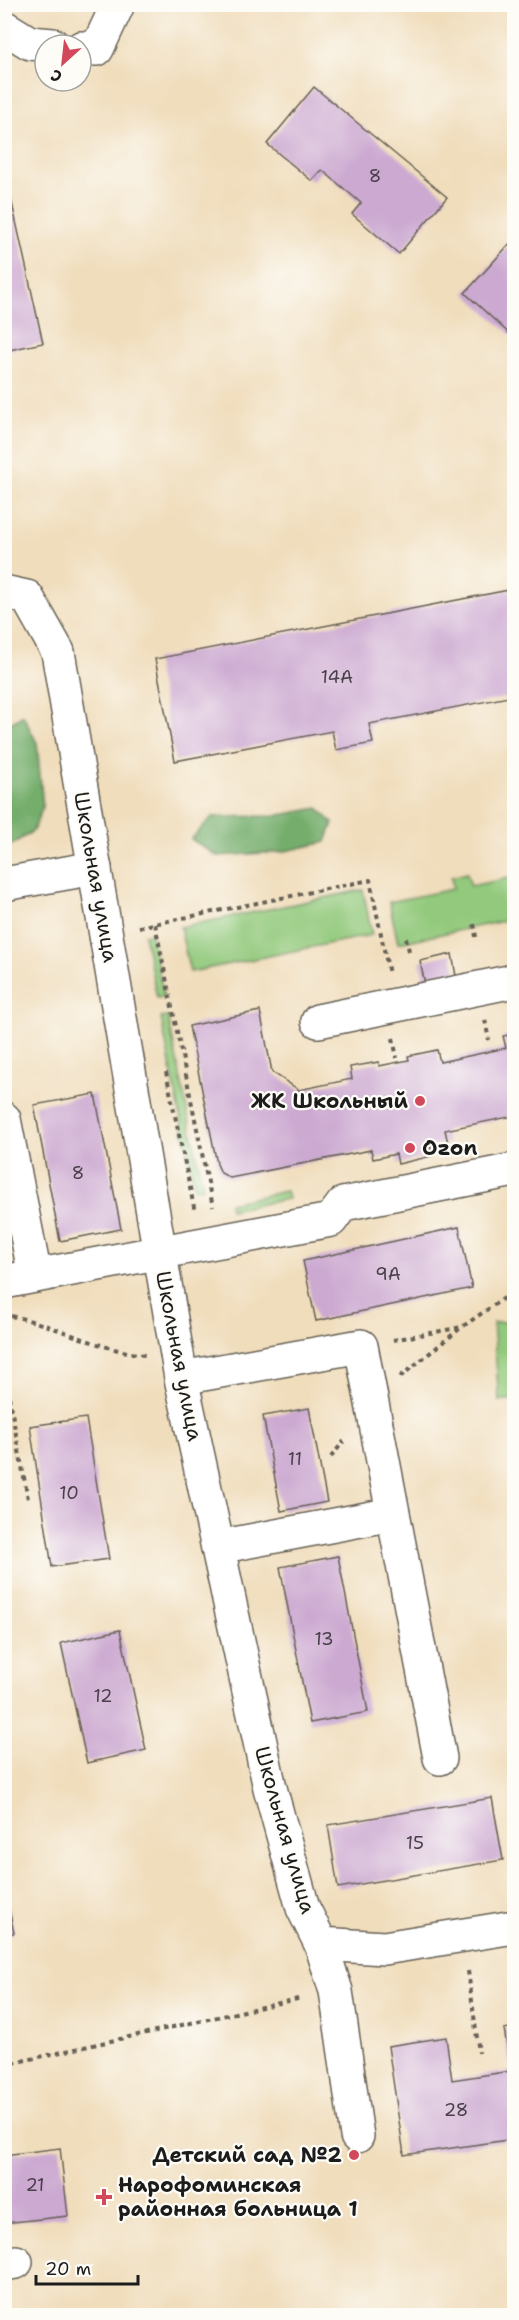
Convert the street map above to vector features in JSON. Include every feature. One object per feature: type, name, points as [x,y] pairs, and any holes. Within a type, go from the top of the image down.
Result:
[{"type":"street","points":[[93,49],[97,49],[118,4]]},
{"type":"street","points":[[4,27],[33,43]]},
{"type":"street","name":"Школьная улица","points":[[4,592],[27,597],[58,652],[182,1378],[270,1788],[303,1908],[321,1944],[336,1992],[357,2136]]},
{"type":"street","points":[[4,884],[94,868]]},
{"type":"street","points":[[318,1021],[514,981]]},
{"type":"street","points":[[4,1119],[20,1279],[331,1220],[343,1204],[514,1170]]},
{"type":"street","points":[[182,1378],[361,1346],[440,1758]]},
{"type":"street","points":[[218,1547],[393,1514]]},
{"type":"street","points":[[321,1944],[384,1948],[514,1927]]},
{"type":"path","points":[[140,939],[137,927],[370,880],[396,1005]]},
{"type":"path","points":[[155,924],[215,1217]]},
{"type":"path","points":[[474,924],[476,938]]},
{"type":"path","points":[[406,938],[409,951]]},
{"type":"path","points":[[166,1068],[196,1220]]},
{"type":"path","points":[[361,1346],[462,1327],[514,1291]]},
{"type":"path","points":[[4,1315],[42,1322],[122,1352],[152,1355]]},
{"type":"path","points":[[4,1370],[28,1499]]},
{"type":"path","points":[[468,1971],[479,2053]]},
{"type":"path","points":[[4,2065],[310,1996]]},
{"type":"green space","points":[[23,715],[37,743],[43,807],[33,831],[5,849],[6,726]]},
{"type":"green space","points":[[318,808],[333,823],[326,842],[281,852],[217,856],[191,839],[212,817],[274,816]]},
{"type":"green space","points":[[467,873],[471,886],[514,877],[514,919],[398,943],[389,902],[453,889],[451,877]]},
{"type":"green space","points":[[363,890],[372,935],[190,972],[180,927]]},
{"type":"green space","points":[[151,933],[164,997],[157,998],[144,935]]},
{"type":"green space","points":[[168,1017],[203,1187],[195,1189],[161,1018]]},
{"type":"green space","points":[[286,1191],[288,1199],[230,1210],[229,1203]]},
{"type":"green space","points":[[514,1321],[514,1399],[499,1401],[493,1323]]},
{"type":"building","points":[[314,87],[447,197],[399,254],[352,214],[361,203],[322,170],[312,181],[267,144]]},
{"type":"building","points":[[4,167],[43,343],[4,351]]},
{"type":"building","points":[[514,239],[514,338],[465,293]]},
{"type":"building","points":[[514,589],[514,696],[369,724],[373,743],[336,750],[332,731],[175,761],[155,659]]},
{"type":"building","points":[[452,954],[458,987],[427,994],[420,961]]},
{"type":"building","points":[[260,1011],[272,1072],[299,1090],[352,1079],[350,1067],[379,1062],[379,1066],[409,1060],[408,1056],[437,1050],[440,1062],[506,1048],[503,1036],[514,1034],[514,1116],[445,1130],[448,1143],[430,1146],[432,1156],[398,1164],[396,1154],[373,1159],[371,1150],[230,1178],[221,1173],[217,1164],[189,1026]]},
{"type":"building","points":[[95,1094],[121,1229],[60,1241],[34,1105]]},
{"type":"building","points":[[459,1227],[472,1288],[316,1321],[303,1261]]},
{"type":"building","points":[[309,1408],[327,1502],[281,1511],[263,1416]]},
{"type":"building","points":[[86,1418],[109,1559],[52,1567],[30,1426]]},
{"type":"building","points":[[338,1556],[368,1712],[310,1723],[280,1567]]},
{"type":"building","points":[[120,1630],[146,1750],[87,1763],[61,1643]]},
{"type":"building","points":[[492,1798],[503,1860],[338,1888],[328,1825]]},
{"type":"building","points":[[4,1886],[14,1933],[4,1935]]},
{"type":"building","points":[[514,2027],[514,2139],[404,2155],[388,2046],[446,2037],[452,2080],[511,2071],[504,2029]]},
{"type":"building","points":[[60,2148],[68,2216],[4,2223],[4,2155]]},
{"type":"place","name":"ЖК Школьный","points":[[420,1101]]},
{"type":"place","name":"Ozon","points":[[410,1148]]},
{"type":"place","name":"Детский сад №2","points":[[354,2155]]},
{"type":"place","name":"Нарофоминская районная больница 1","points":[[104,2197]]}]
